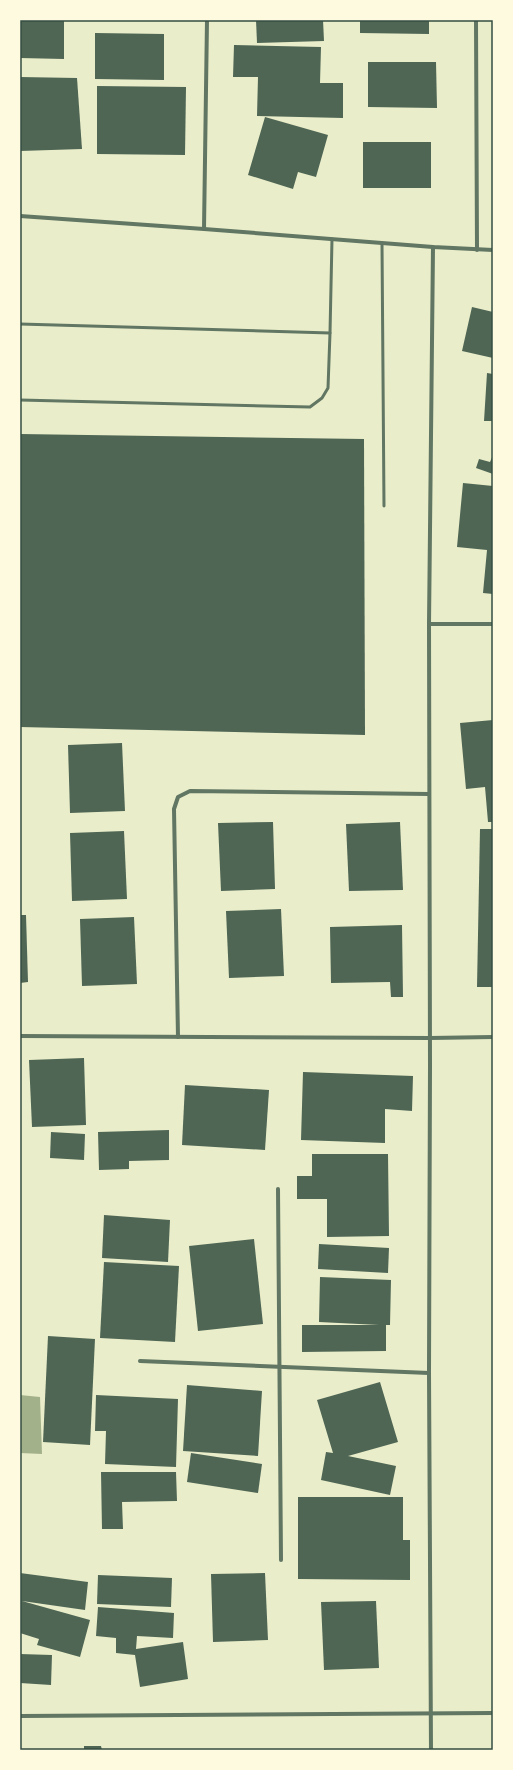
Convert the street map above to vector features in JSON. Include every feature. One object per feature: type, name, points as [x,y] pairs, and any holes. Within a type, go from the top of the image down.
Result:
[{"type":"street","points":[[204,229],[207,20]]},
{"type":"street","points":[[476,20],[477,250]]},
{"type":"street","points":[[20,216],[433,247],[493,250]]},
{"type":"street","points":[[432,1750],[429,1373],[429,624],[433,247]]},
{"type":"street","points":[[429,624],[493,624]]},
{"type":"street","points":[[178,1037],[174,809],[178,797],[190,791],[429,794]]},
{"type":"street","points":[[20,1036],[430,1038],[493,1036]]},
{"type":"street","points":[[278,1189],[281,1560]]},
{"type":"street","points":[[140,1361],[429,1373]]},
{"type":"street","points":[[20,1716],[493,1713]]},
{"type":"lane","points":[[20,400],[310,407],[322,398],[328,388],[332,239]]},
{"type":"lane","points":[[382,243],[384,506]]},
{"type":"lane","points":[[20,324],[330,333]]},
{"type":"shaded area","points":[[20,1395],[40,1397],[42,1454],[20,1453]]},
{"type":"building","points":[[20,20],[64,20],[64,59],[20,58]]},
{"type":"building","points":[[256,20],[323,20],[324,41],[257,43]]},
{"type":"building","points":[[360,20],[429,20],[429,34],[360,33]]},
{"type":"building","points":[[95,33],[164,34],[164,80],[95,79]]},
{"type":"building","points":[[234,45],[321,47],[320,83],[343,83],[343,118],[257,116],[258,77],[233,77]]},
{"type":"building","points":[[368,62],[436,62],[437,108],[368,107]]},
{"type":"building","points":[[20,77],[77,78],[82,149],[20,151]]},
{"type":"building","points":[[97,86],[186,87],[185,155],[97,154]]},
{"type":"building","points":[[265,117],[328,135],[316,177],[298,172],[293,189],[248,175]]},
{"type":"building","points":[[363,142],[431,142],[431,188],[363,188]]},
{"type":"building","points":[[472,307],[493,312],[493,358],[462,351]]},
{"type":"building","points":[[487,373],[493,374],[493,421],[484,421]]},
{"type":"building","points":[[20,434],[364,439],[365,735],[20,727]]},
{"type":"building","points":[[493,455],[493,474],[476,468],[479,459],[490,462]]},
{"type":"building","points":[[463,483],[493,486],[493,594],[483,593],[487,550],[457,547]]},
{"type":"building","points":[[493,720],[493,822],[488,822],[485,787],[466,789],[460,723]]},
{"type":"building","points":[[122,743],[125,811],[70,813],[68,745]]},
{"type":"building","points":[[273,822],[275,889],[221,891],[218,823]]},
{"type":"building","points":[[400,822],[403,890],[349,891],[346,824]]},
{"type":"building","points":[[480,829],[493,829],[493,987],[477,987]]},
{"type":"building","points":[[124,831],[127,899],[72,901],[70,833]]},
{"type":"building","points":[[281,909],[284,976],[229,978],[226,911]]},
{"type":"building","points":[[20,915],[26,915],[28,982],[20,983]]},
{"type":"building","points":[[134,917],[137,984],[82,986],[80,919]]},
{"type":"building","points":[[402,925],[403,997],[391,997],[390,982],[331,983],[330,927]]},
{"type":"building","points":[[84,1058],[86,1125],[32,1127],[29,1060]]},
{"type":"building","points":[[303,1072],[413,1076],[412,1111],[385,1109],[385,1143],[301,1140]]},
{"type":"building","points":[[185,1085],[269,1090],[265,1150],[182,1145]]},
{"type":"building","points":[[169,1130],[169,1160],[129,1161],[129,1169],[99,1170],[98,1132]]},
{"type":"building","points":[[51,1132],[85,1134],[84,1160],[50,1158]]},
{"type":"building","points":[[312,1154],[388,1154],[389,1236],[327,1237],[327,1199],[297,1199],[297,1176],[312,1176]]},
{"type":"building","points":[[104,1215],[170,1220],[168,1262],[102,1258]]},
{"type":"building","points":[[254,1239],[263,1324],[198,1331],[189,1246]]},
{"type":"building","points":[[319,1244],[389,1248],[388,1273],[318,1269]]},
{"type":"building","points":[[104,1262],[179,1266],[175,1342],[100,1338]]},
{"type":"building","points":[[320,1277],[391,1280],[390,1325],[386,1325],[386,1351],[302,1352],[302,1325],[379,1325],[319,1322]]},
{"type":"building","points":[[48,1336],[95,1339],[90,1445],[43,1442]]},
{"type":"building","points":[[380,1382],[398,1442],[348,1456],[396,1466],[390,1495],[321,1480],[326,1452],[333,1453],[317,1400]]},
{"type":"building","points":[[187,1385],[262,1391],[258,1456],[183,1451]]},
{"type":"building","points":[[96,1395],[178,1399],[176,1467],[105,1464],[106,1431],[95,1431]]},
{"type":"building","points":[[191,1453],[262,1464],[258,1493],[187,1482]]},
{"type":"building","points":[[101,1472],[176,1472],[177,1501],[122,1502],[123,1529],[102,1529]]},
{"type":"building","points":[[298,1497],[403,1497],[403,1540],[410,1540],[410,1580],[298,1579]]},
{"type":"building","points":[[20,1573],[88,1582],[85,1610],[22,1601],[90,1620],[80,1657],[37,1645],[39,1639],[20,1633]]},
{"type":"building","points":[[265,1573],[268,1640],[213,1642],[211,1574]]},
{"type":"building","points":[[98,1575],[172,1578],[171,1607],[97,1604]]},
{"type":"building","points":[[376,1601],[379,1668],[324,1670],[321,1602]]},
{"type":"building","points":[[98,1607],[174,1613],[173,1638],[137,1636],[136,1649],[183,1642],[188,1679],[140,1687],[135,1655],[116,1653],[116,1638],[96,1636]]},
{"type":"building","points":[[20,1654],[52,1655],[51,1685],[20,1683]]},
{"type":"building","points":[[84,1746],[101,1746],[102,1750],[84,1750]]}]
